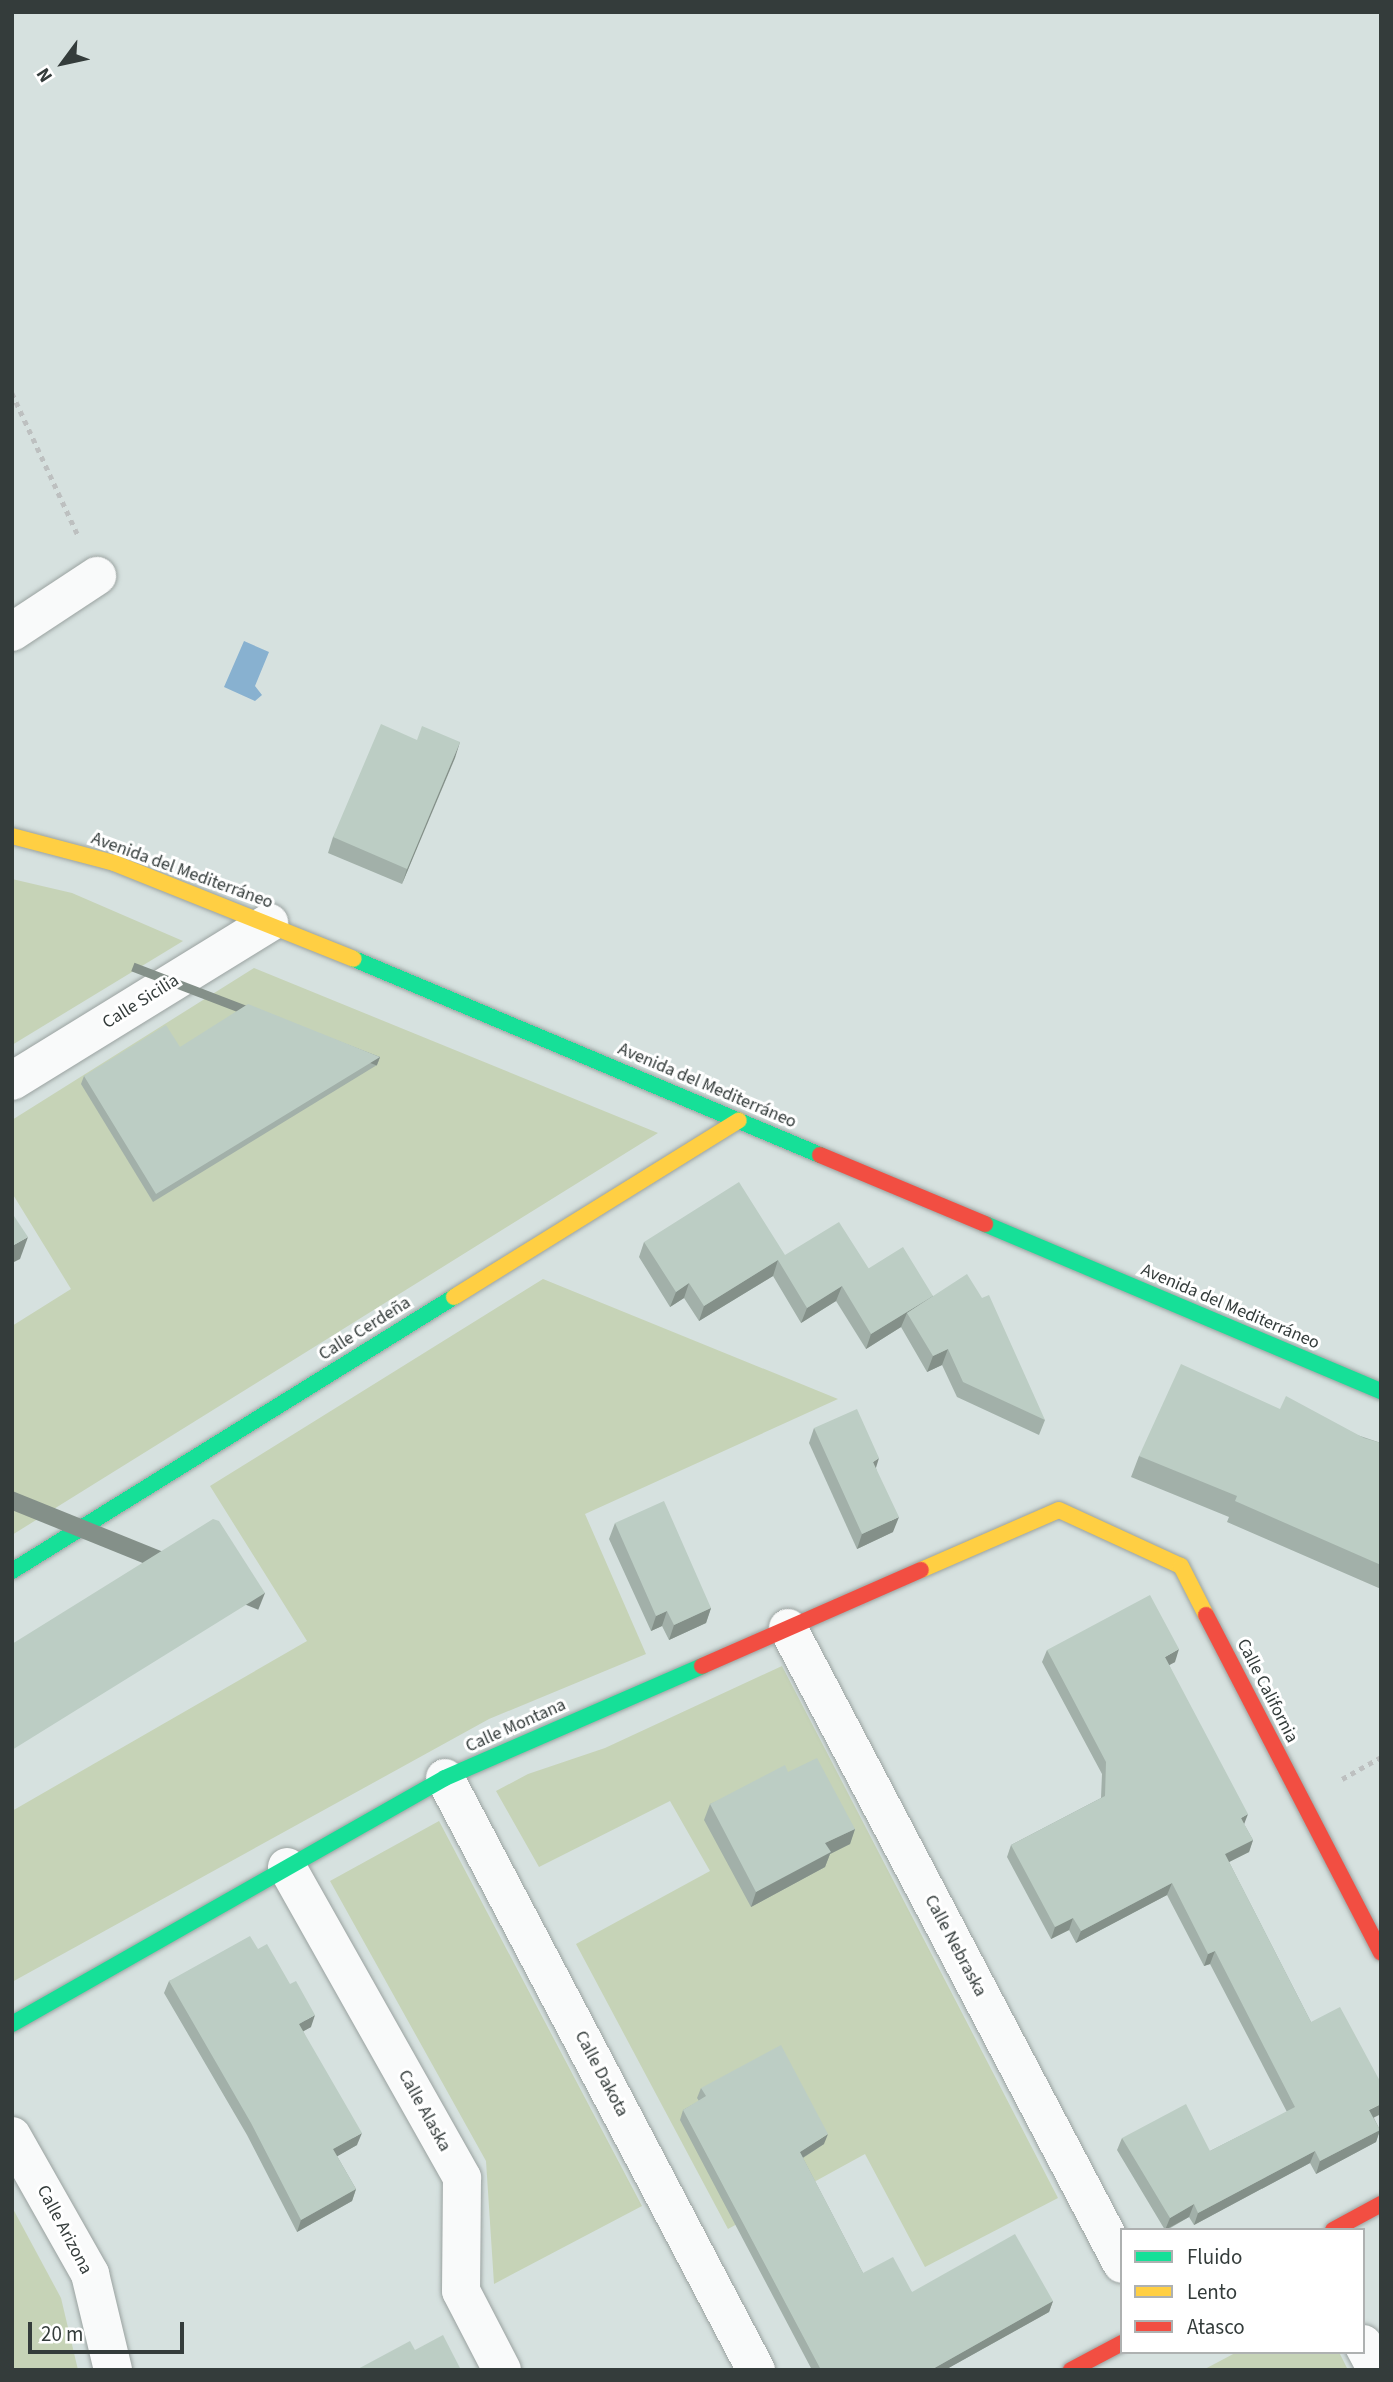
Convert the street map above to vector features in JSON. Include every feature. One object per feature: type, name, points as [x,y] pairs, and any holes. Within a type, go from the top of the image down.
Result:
[{"type":"street","points":[[12,632],[97,576]]},
{"type":"street","name":"Avenida del Mediterráneo","points":[[12,836],[114,863],[270,923],[1381,1391]]},
{"type":"street","name":"Calle Sicilia","points":[[12,1081],[270,923]]},
{"type":"street","name":"Calle Cerdeña","points":[[12,1571],[739,1120]]},
{"type":"street","name":"Calle Montana","points":[[12,2024],[445,1778],[1059,1510]]},
{"type":"street","name":"Calle California","points":[[1059,1510],[1181,1566],[1381,1952]]},
{"type":"street","name":"Calle Nebraska","points":[[788,1629],[1120,2260]]},
{"type":"street","name":"Calle Dakota","points":[[445,1778],[757,2370]]},
{"type":"street","name":"Calle Alaska","points":[[287,1867],[462,2178],[461,2291],[502,2370]]},
{"type":"street","name":"Calle Arizona","points":[[12,2136],[90,2274],[113,2370]]},
{"type":"street","points":[[1337,2228],[1381,2204]]},
{"type":"street","points":[[1071,2370],[1120,2344]]},
{"type":"street","points":[[1365,2348],[1377,2370]]},
{"type":"path","points":[[12,393],[97,576]]},
{"type":"green space","points":[[12,879],[72,893],[183,941],[12,1045]]},
{"type":"green space","points":[[254,968],[658,1133],[12,1535],[12,1326],[71,1289],[12,1193],[12,1120]]},
{"type":"green space","points":[[543,1279],[838,1399],[585,1514],[646,1654],[489,1719],[12,1982],[12,1811],[307,1641],[210,1486]]},
{"type":"green space","points":[[782,1666],[1058,2198],[925,2267],[865,2154],[728,2229],[576,1944],[710,1871],[670,1801],[539,1867],[496,1791],[528,1774],[605,1748]]},
{"type":"green space","points":[[439,1821],[642,2206],[494,2284],[486,2161],[330,1881]]},
{"type":"green space","points":[[12,2207],[61,2298],[78,2370],[12,2370]]},
{"type":"green space","points":[[1233,2354],[1340,2354],[1348,2370],[1203,2370]]},
{"type":"water","points":[[244,641],[269,652],[255,686],[262,695],[255,701],[224,687]]},
{"type":"building","points":[[381,724],[417,740],[422,726],[460,742],[407,869],[333,837]]},
{"type":"building","points":[[248,1004],[380,1057],[156,1194],[84,1076],[166,1025],[180,1047]]},
{"type":"building","points":[[739,1182],[785,1255],[839,1222],[869,1268],[903,1247],[933,1296],[871,1334],[842,1286],[807,1308],[778,1260],[704,1306],[689,1283],[676,1292],[644,1242]]},
{"type":"building","points":[[12,1213],[28,1237],[12,1246]]},
{"type":"building","points":[[967,1274],[982,1298],[989,1295],[1045,1420],[963,1382],[948,1349],[933,1356],[907,1313]]},
{"type":"building","points":[[1181,1364],[1280,1409],[1286,1396],[1364,1438],[1381,1443],[1381,1565],[1235,1501],[1237,1496],[1139,1456]]},
{"type":"building","points":[[857,1409],[879,1458],[873,1462],[899,1517],[862,1534],[814,1428]]},
{"type":"building","points":[[664,1501],[711,1608],[674,1625],[667,1611],[656,1616],[615,1523]]},
{"type":"building","points":[[213,1519],[219,1521],[265,1593],[12,1750],[12,1644]]},
{"type":"building","points":[[1150,1595],[1179,1649],[1165,1657],[1248,1814],[1241,1818],[1253,1840],[1225,1854],[1311,2022],[1340,2007],[1381,2083],[1381,2104],[1369,2110],[1380,2130],[1320,2161],[1315,2151],[1198,2213],[1194,2204],[1170,2218],[1122,2138],[1186,2104],[1210,2151],[1295,2107],[1215,1951],[1208,1954],[1172,1883],[1081,1931],[1073,1918],[1055,1927],[1011,1845],[1105,1796],[1106,1762],[1047,1650]]},
{"type":"building","points":[[817,1758],[855,1829],[825,1843],[831,1852],[756,1892],[710,1804],[785,1765],[788,1772]]},
{"type":"building","points":[[250,1936],[258,1949],[267,1944],[290,1984],[296,1981],[315,2015],[299,2024],[362,2133],[333,2149],[356,2189],[301,2220],[251,2123],[169,1981]]},
{"type":"building","points":[[781,2045],[828,2134],[800,2152],[863,2273],[893,2257],[912,2292],[1015,2234],[1053,2301],[931,2370],[821,2370],[683,2110],[706,2096],[701,2088]]},
{"type":"building","points":[[443,2335],[461,2370],[356,2370],[410,2341],[415,2350]]},
{"type":"traffic: fast","points":[[354,959],[820,1155]]},
{"type":"traffic: fast","points":[[985,1224],[1381,1391]]},
{"type":"traffic: fast","points":[[12,1571],[454,1297]]},
{"type":"traffic: fast","points":[[12,2024],[445,1778],[702,1666]]},
{"type":"traffic: slow","points":[[12,836],[114,863],[354,959]]},
{"type":"traffic: slow","points":[[454,1297],[739,1120]]},
{"type":"traffic: slow","points":[[921,1570],[1059,1510],[1181,1566],[1206,1615]]},
{"type":"traffic: jam","points":[[820,1155],[985,1224]]},
{"type":"traffic: jam","points":[[702,1666],[921,1570]]},
{"type":"traffic: jam","points":[[1206,1615],[1381,1952]]},
{"type":"traffic: jam","points":[[1337,2228],[1381,2204]]},
{"type":"traffic: jam","points":[[1071,2370],[1120,2344]]}]
